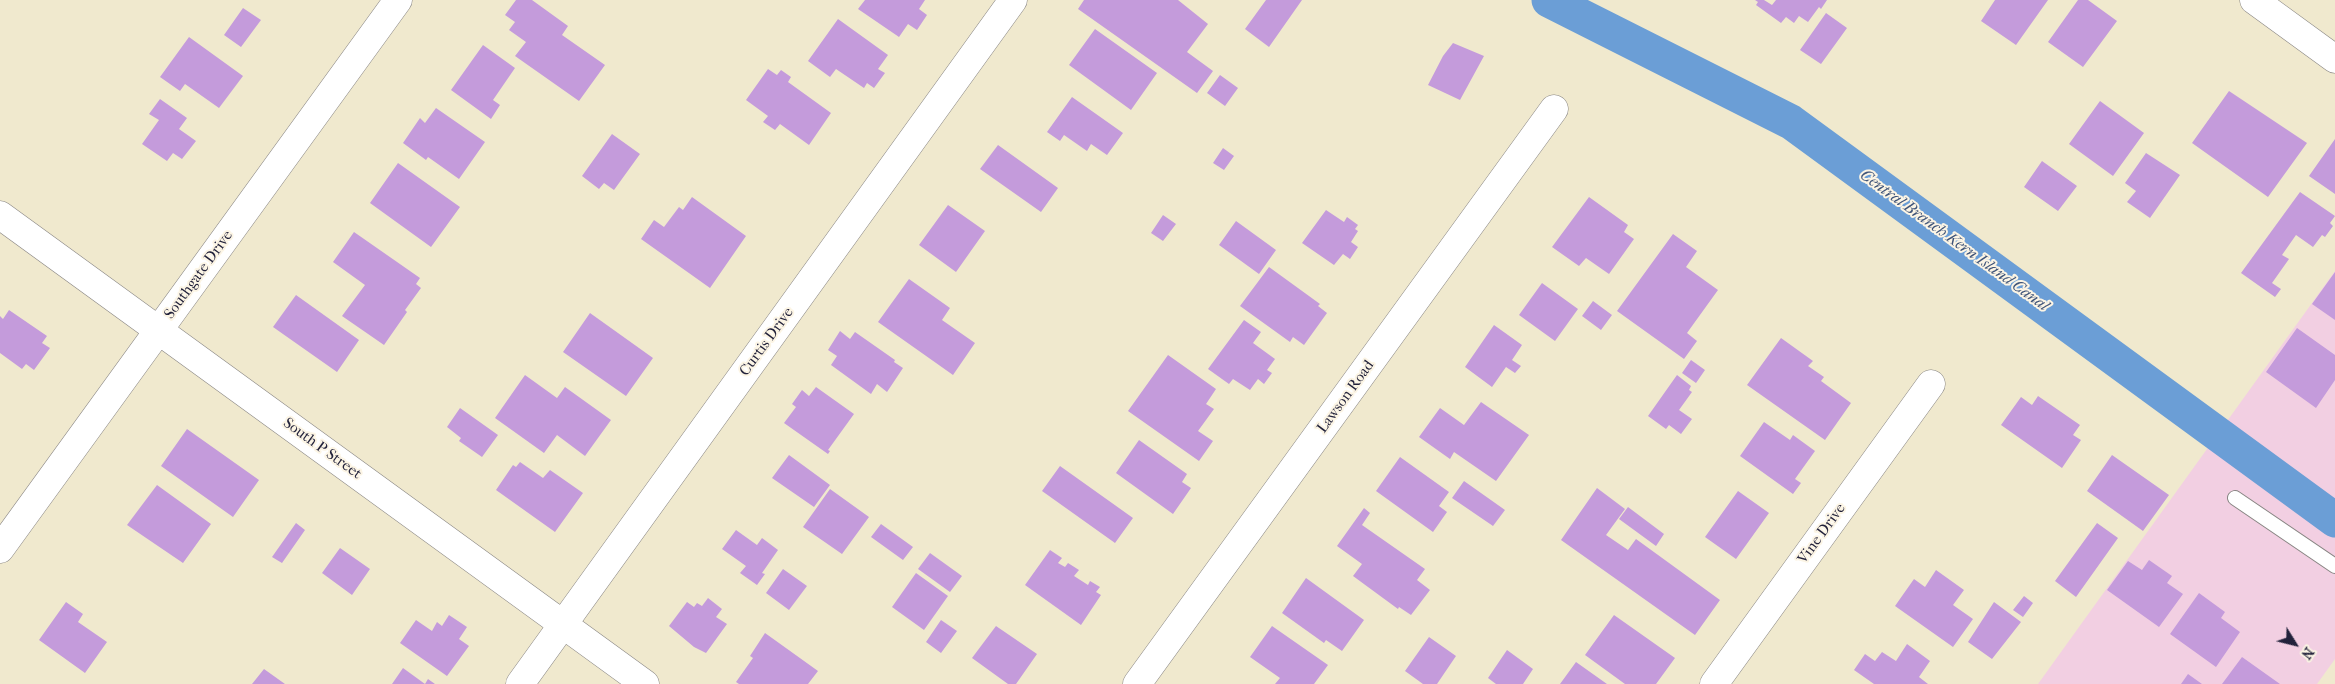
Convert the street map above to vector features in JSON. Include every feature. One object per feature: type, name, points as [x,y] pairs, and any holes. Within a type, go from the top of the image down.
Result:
[{"type":"street","name":"Southgate Drive","points":[[0,549],[398,0]]},
{"type":"street","name":"Curtis Drive","points":[[520,684],[1013,0]]},
{"type":"street","points":[[2254,0],[2335,59]]},
{"type":"street","name":"Lawson Road","points":[[1137,684],[1554,109]]},
{"type":"street","name":"South P Street","points":[[0,215],[645,684]]},
{"type":"street","name":"Vine Drive","points":[[1714,684],[1931,384]]},
{"type":"lane","points":[[2235,498],[2335,566]]},
{"type":"shaded area","points":[[2335,271],[2335,659],[2317,684],[2038,684]]},
{"type":"building","points":[[516,0],[532,0],[568,26],[562,35],[605,65],[579,101],[515,56],[526,42],[509,30],[515,22],[505,15]]},
{"type":"building","points":[[865,0],[925,0],[919,9],[927,15],[917,30],[908,24],[899,37],[858,9]]},
{"type":"building","points":[[1084,0],[1178,0],[1208,24],[1187,52],[1213,71],[1197,93],[1078,9]]},
{"type":"building","points":[[1266,0],[1302,0],[1269,47],[1245,29]]},
{"type":"building","points":[[1755,0],[1764,0],[1772,5],[1776,0],[1827,0],[1808,22],[1799,16],[1794,23],[1786,17],[1781,23],[1756,5],[1758,2]]},
{"type":"building","points":[[1995,0],[2048,0],[2016,45],[1981,21]]},
{"type":"building","points":[[2078,0],[2088,0],[2117,21],[2083,67],[2048,42]]},
{"type":"building","points":[[243,8],[261,20],[241,47],[224,35]]},
{"type":"building","points":[[1826,13],[1847,28],[1821,64],[1800,50]]},
{"type":"building","points":[[838,19],[888,55],[878,69],[885,73],[874,88],[867,83],[864,88],[836,69],[830,77],[808,61]]},
{"type":"building","points":[[1095,29],[1157,73],[1131,110],[1069,65]]},
{"type":"building","points":[[189,37],[243,76],[219,108],[185,84],[180,91],[160,77]]},
{"type":"building","points":[[1453,43],[1484,56],[1460,100],[1428,85],[1443,56]]},
{"type":"building","points":[[483,45],[515,68],[493,100],[500,105],[491,119],[451,90]]},
{"type":"building","points":[[768,69],[777,75],[781,70],[791,77],[788,82],[831,113],[809,145],[780,124],[775,130],[763,122],[768,116],[746,100]]},
{"type":"building","points":[[1220,75],[1238,88],[1225,106],[1207,93]]},
{"type":"building","points":[[2229,91],[2307,143],[2268,197],[2192,143]]},
{"type":"building","points":[[1072,97],[1123,133],[1107,155],[1091,144],[1087,151],[1064,135],[1060,141],[1047,132]]},
{"type":"building","points":[[160,99],[187,118],[179,129],[196,141],[182,159],[173,153],[167,161],[142,144],[159,120],[149,114]]},
{"type":"building","points":[[2100,101],[2144,133],[2113,176],[2069,144]]},
{"type":"building","points":[[436,108],[485,142],[459,179],[428,157],[426,160],[403,143],[420,118],[425,123]]},
{"type":"building","points":[[612,134],[640,154],[614,190],[604,183],[599,189],[582,176]]},
{"type":"building","points":[[2335,139],[2335,194],[2309,176]]},
{"type":"building","points":[[998,145],[1058,188],[1041,212],[980,169]]},
{"type":"building","points":[[1223,148],[1234,156],[1224,170],[1213,163]]},
{"type":"building","points":[[2146,153],[2180,175],[2150,218],[2127,202],[2136,191],[2125,183]]},
{"type":"building","points":[[2042,161],[2077,186],[2058,211],[2024,187]]},
{"type":"building","points":[[398,163],[460,207],[431,247],[370,203]]},
{"type":"building","points":[[2300,192],[2335,216],[2330,223],[2333,226],[2325,237],[2322,235],[2313,247],[2296,235],[2282,255],[2289,259],[2272,283],[2281,289],[2275,297],[2241,273]]},
{"type":"building","points":[[692,197],[746,236],[710,288],[641,239],[654,220],[664,227],[679,207],[683,210]]},
{"type":"building","points":[[1589,197],[1628,225],[1624,232],[1634,239],[1609,274],[1586,258],[1579,266],[1552,247]]},
{"type":"building","points":[[948,205],[985,231],[956,272],[919,245]]},
{"type":"building","points":[[1326,210],[1344,222],[1347,217],[1358,225],[1355,229],[1358,231],[1351,242],[1358,247],[1350,259],[1343,254],[1334,265],[1302,243]]},
{"type":"building","points":[[1163,215],[1176,224],[1163,241],[1151,233]]},
{"type":"building","points":[[1236,221],[1276,250],[1259,274],[1219,245]]},
{"type":"building","points":[[354,232],[420,278],[416,284],[421,288],[384,345],[342,316],[365,285],[333,262]]},
{"type":"building","points":[[1673,234],[1697,251],[1686,267],[1718,290],[1687,333],[1697,341],[1684,359],[1617,311]]},
{"type":"building","points":[[1269,267],[1320,304],[1318,306],[1327,313],[1304,345],[1293,337],[1290,342],[1240,306]]},
{"type":"building","points":[[2335,272],[2335,320],[2312,304]]},
{"type":"building","points":[[909,279],[950,308],[942,320],[975,343],[953,375],[878,322]]},
{"type":"building","points":[[1542,283],[1578,309],[1555,341],[1519,315]]},
{"type":"building","points":[[296,295],[359,340],[337,372],[273,327]]},
{"type":"building","points":[[1593,301],[1612,315],[1601,330],[1582,316]]},
{"type":"building","points":[[9,310],[47,336],[42,343],[50,348],[34,370],[26,364],[22,369],[0,353],[0,316],[3,319]]},
{"type":"building","points":[[590,313],[653,358],[626,396],[563,352]]},
{"type":"building","points":[[1244,320],[1261,332],[1253,343],[1275,359],[1267,370],[1272,373],[1264,384],[1258,379],[1250,390],[1233,379],[1229,384],[1208,369]]},
{"type":"building","points":[[1494,325],[1522,345],[1512,360],[1521,366],[1515,373],[1506,367],[1492,387],[1465,367]]},
{"type":"building","points":[[2297,328],[2335,355],[2335,380],[2316,408],[2266,372]]},
{"type":"building","points":[[840,331],[850,339],[855,332],[895,360],[894,362],[903,368],[887,392],[877,384],[871,394],[831,365],[837,356],[828,350]]},
{"type":"building","points":[[1781,338],[1813,361],[1808,366],[1824,377],[1821,381],[1851,403],[1825,440],[1747,385]]},
{"type":"building","points":[[1168,355],[1216,389],[1206,404],[1214,409],[1198,431],[1213,441],[1199,461],[1128,411]]},
{"type":"building","points":[[1691,360],[1705,370],[1696,383],[1682,373]]},
{"type":"building","points":[[525,375],[557,398],[565,387],[611,420],[585,456],[557,435],[544,453],[495,418]]},
{"type":"building","points":[[1677,375],[1691,386],[1689,390],[1692,392],[1679,410],[1692,419],[1681,434],[1669,425],[1666,429],[1648,416]]},
{"type":"building","points":[[816,387],[854,414],[828,450],[830,451],[828,454],[784,423],[796,407],[792,404],[802,390],[809,396]]},
{"type":"building","points":[[2038,396],[2080,425],[2073,435],[2081,440],[2062,468],[2001,425],[2021,397],[2032,405]]},
{"type":"building","points":[[1481,402],[1529,435],[1496,481],[1454,452],[1450,459],[1419,437],[1440,408],[1464,425]]},
{"type":"building","points":[[460,408],[498,435],[482,457],[459,441],[461,438],[447,427]]},
{"type":"building","points":[[1764,422],[1790,440],[1793,435],[1815,451],[1795,479],[1801,483],[1793,494],[1740,456]]},
{"type":"building","points":[[187,429],[259,480],[233,517],[161,466]]},
{"type":"building","points":[[1139,440],[1187,474],[1182,482],[1191,488],[1173,514],[1116,473]]},
{"type":"building","points":[[789,455],[830,485],[814,507],[772,478]]},
{"type":"building","points":[[2112,455],[2169,495],[2143,531],[2087,491]]},
{"type":"building","points":[[1400,457],[1449,492],[1439,506],[1447,512],[1433,532],[1376,491]]},
{"type":"building","points":[[520,462],[543,478],[550,470],[583,493],[555,532],[496,490],[513,465],[516,467]]},
{"type":"building","points":[[1060,466],[1133,518],[1115,543],[1042,491]]},
{"type":"building","points":[[1464,481],[1505,510],[1493,526],[1452,498]]},
{"type":"building","points":[[157,485],[211,524],[183,563],[127,525]]},
{"type":"building","points":[[1597,488],[1625,509],[1606,535],[1628,550],[1636,539],[1720,600],[1695,635],[1561,540]]},
{"type":"building","points":[[830,489],[869,517],[842,554],[803,527]]},
{"type":"building","points":[[1738,491],[1769,513],[1736,559],[1705,537]]},
{"type":"building","points":[[1628,507],[1664,534],[1656,546],[1619,519]]},
{"type":"building","points":[[1364,508],[1370,513],[1362,525],[1425,569],[1417,580],[1430,590],[1411,615],[1399,607],[1398,609],[1353,576],[1362,564],[1337,546]]},
{"type":"building","points":[[296,523],[305,530],[282,563],[272,557]]},
{"type":"building","points":[[2097,523],[2118,538],[2076,597],[2055,581]]},
{"type":"building","points":[[881,524],[913,547],[903,560],[871,537]]},
{"type":"building","points":[[736,530],[757,545],[762,538],[778,550],[762,573],[765,574],[757,585],[740,573],[746,566],[722,549]]},
{"type":"building","points":[[340,548],[370,569],[352,595],[322,573]]},
{"type":"building","points":[[1050,550],[1062,558],[1058,563],[1065,567],[1068,563],[1079,570],[1074,576],[1088,585],[1090,581],[1100,587],[1096,592],[1101,595],[1081,625],[1025,585]]},
{"type":"building","points":[[930,553],[962,576],[950,592],[918,569]]},
{"type":"building","points":[[2149,560],[2172,576],[2167,583],[2183,594],[2159,627],[2107,590],[2128,561],[2142,570]]},
{"type":"building","points":[[783,569],[807,586],[789,610],[766,593]]},
{"type":"building","points":[[1936,570],[1964,590],[1953,605],[1973,619],[1953,647],[1895,606],[1914,579],[1925,587]]},
{"type":"building","points":[[916,573],[948,596],[924,630],[892,607]]},
{"type":"building","points":[[1306,578],[1364,620],[1342,651],[1326,640],[1324,643],[1282,613]]},
{"type":"building","points":[[2199,593],[2225,612],[2221,618],[2240,632],[2216,667],[2170,634]]},
{"type":"building","points":[[2024,596],[2033,603],[2023,617],[2013,610]]},
{"type":"building","points":[[708,598],[722,609],[716,617],[727,624],[706,653],[694,647],[669,626],[687,602],[694,607],[697,603],[702,606]]},
{"type":"building","points":[[66,602],[83,614],[78,622],[107,642],[85,673],[39,640]]},
{"type":"building","points":[[1994,602],[2021,622],[1992,659],[1968,642]]},
{"type":"building","points":[[449,615],[467,627],[459,639],[469,646],[447,676],[400,643],[416,620],[432,631],[437,622],[442,626]]},
{"type":"building","points":[[1614,615],[1675,658],[1656,684],[1625,684],[1585,655]]},
{"type":"building","points":[[941,620],[957,631],[941,653],[926,642]]},
{"type":"building","points":[[996,626],[1037,654],[1016,684],[1008,684],[972,658]]},
{"type":"building","points":[[1272,626],[1328,665],[1314,684],[1275,684],[1280,678],[1250,657]]},
{"type":"building","points":[[765,633],[818,671],[808,684],[739,684],[736,682],[753,658],[750,656]]},
{"type":"building","points":[[1429,637],[1456,656],[1437,684],[1423,684],[1405,671]]},
{"type":"building","points":[[1907,644],[1930,661],[1919,677],[1928,684],[1874,684],[1854,670],[1865,654],[1875,661],[1882,652],[1896,661]]},
{"type":"building","points":[[1507,650],[1533,669],[1523,684],[1496,684],[1488,678]]},
{"type":"building","points":[[2242,657],[2280,684],[2222,684]]},
{"type":"building","points":[[1576,662],[1607,684],[1560,684]]},
{"type":"building","points":[[403,668],[425,684],[392,684]]},
{"type":"building","points":[[264,669],[285,684],[252,684]]},
{"type":"building","points":[[2188,674],[2202,684],[2181,684]]},
{"type":"building","points":[[428,679],[435,684],[425,684]]},
{"type":"waterway","name":"Central Branch Kern Island Canal","points":[[1549,0],[1791,122],[2335,520]]}]
